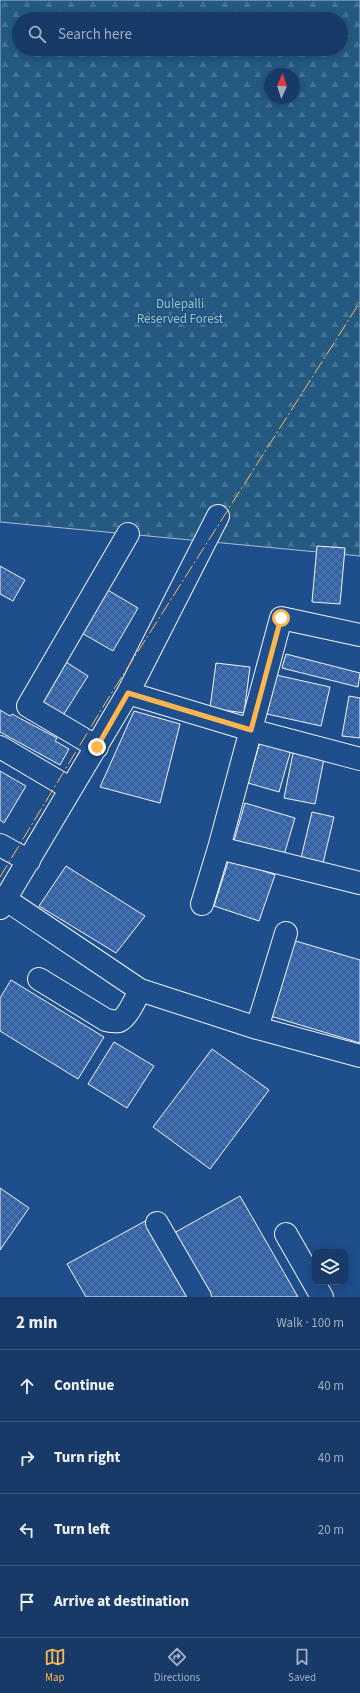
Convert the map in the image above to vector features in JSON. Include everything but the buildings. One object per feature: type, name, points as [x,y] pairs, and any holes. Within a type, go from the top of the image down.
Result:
[{"type":"street","points":[[218,516],[128,693],[3,904],[140,990],[257,1028],[360,1056]]},
{"type":"street","points":[[97,747],[28,706],[128,534]]},
{"type":"street","points":[[202,904],[219,848],[281,618],[360,635]]},
{"type":"street","points":[[128,693],[251,730],[360,759]]},
{"type":"street","points":[[0,747],[71,789]]},
{"type":"street","points":[[0,845],[29,861]]},
{"type":"street","points":[[219,848],[360,883]]},
{"type":"street","points":[[257,1028],[286,933]]},
{"type":"street","points":[[39,979],[106,1020],[114,1021],[120,1020],[133,1005],[140,990]]},
{"type":"street","points":[[157,1223],[200,1297]]},
{"type":"street","points":[[286,1234],[322,1297]]},
{"type":"green space","name":"Dulepalli Reserved Forest","points":[[0,0],[360,0],[360,556],[0,522]]},
{"type":"power","points":[[0,877],[109,697],[360,302]]},
{"type":"route","points":[[97,747],[128,693],[251,730],[281,618]]}]
